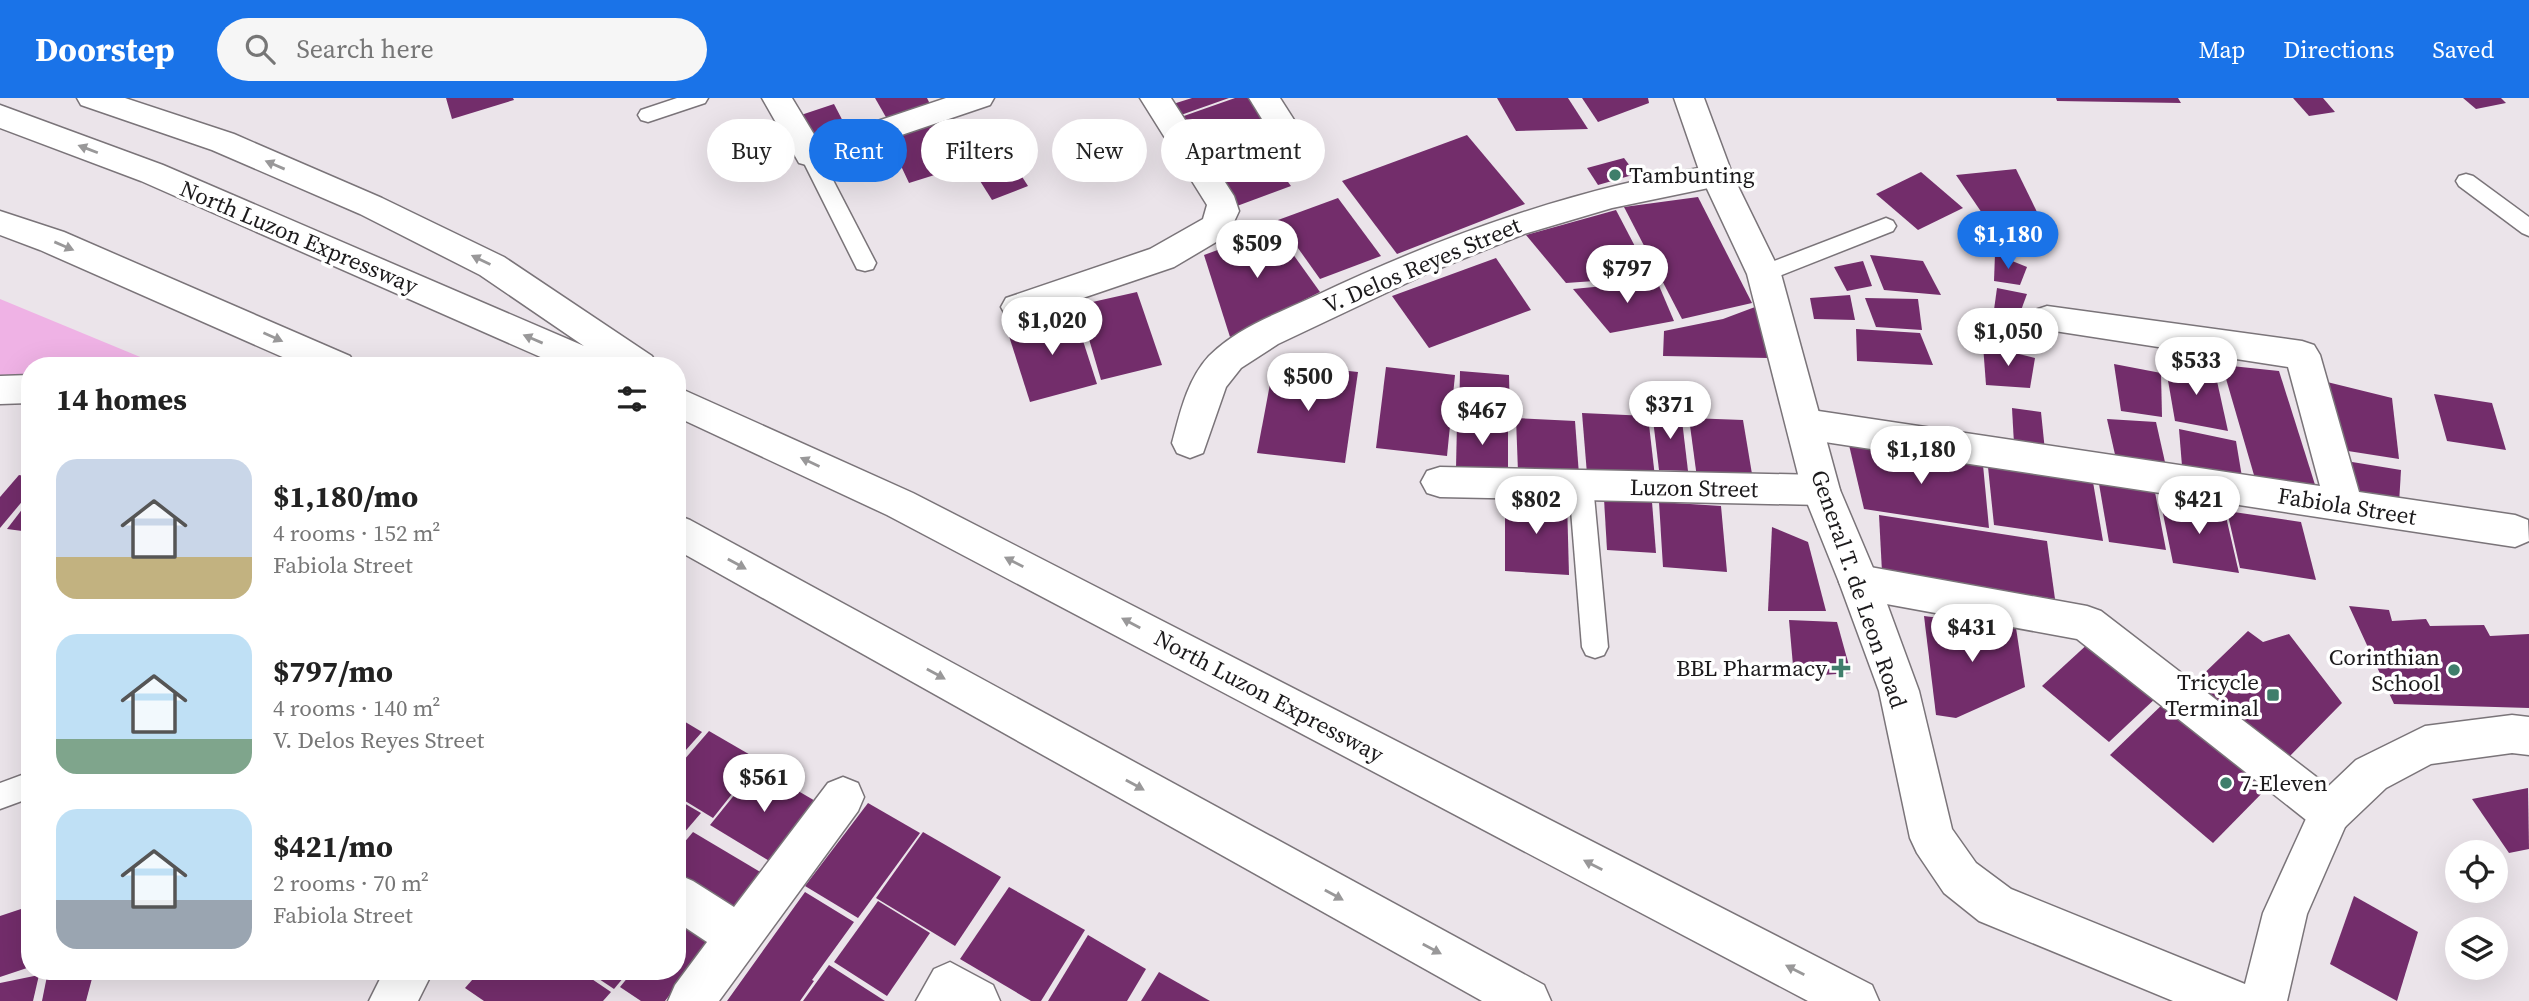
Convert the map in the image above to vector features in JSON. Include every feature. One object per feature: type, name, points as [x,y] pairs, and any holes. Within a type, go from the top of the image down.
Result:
[{"type":"main road","points":[[92,98],[223,142],[371,206],[492,266],[627,357]]},
{"type":"main road","points":[[163,98],[223,142]]},
{"type":"main road","points":[[776,98],[809,153]]},
{"type":"main road","points":[[899,119],[933,105],[979,98]]},
{"type":"main road","points":[[1018,306],[1162,258],[1216,227],[1223,204],[1155,98]]},
{"type":"main road","points":[[1264,98],[1277,119]]},
{"type":"main road","name":"General T. de Leon Road","points":[[1689,98],[1717,176],[1764,274],[1821,490],[1859,582],[1899,691],[1932,838],[1960,878],[1995,905],[2229,1001]]},
{"type":"main road","name":"North Luzon Expressway","points":[[0,116],[152,173],[575,357]]},
{"type":"main road","name":"V. Delos Reyes Street","points":[[1190,443],[1206,389],[1219,369],[1234,354],[1261,338],[1402,268],[1474,238],[1558,209],[1608,196],[1654,185],[1717,176]]},
{"type":"main road","points":[[0,223],[52,241],[317,357]]},
{"type":"main road","points":[[2047,319],[2302,355],[2344,505]]},
{"type":"main road","points":[[0,390],[21,389]]},
{"type":"main road","points":[[686,397],[720,419]]},
{"type":"main road","name":"North Luzon Expressway","points":[[686,405],[911,510],[1856,1001]]},
{"type":"main road","name":"Fabiola Street","points":[[1805,424],[2515,531]]},
{"type":"main road","name":"Luzon Street","points":[[1440,482],[1821,490]]},
{"type":"main road","points":[[686,536],[1528,1001]]},
{"type":"main road","points":[[1859,582],[2087,623],[2330,813]]},
{"type":"main road","points":[[2264,1001],[2285,914],[2330,813],[2371,774],[2425,745],[2512,734],[2529,736]]},
{"type":"main road","points":[[691,1001],[843,797]]},
{"type":"main road","points":[[686,902],[739,936]]},
{"type":"lane","points":[[648,115],[698,98]]},
{"type":"lane","points":[[2466,181],[2529,228]]},
{"type":"lane","points":[[824,182],[865,262]]},
{"type":"lane","points":[[1764,274],[1886,226]]},
{"type":"lane","points":[[1581,485],[1595,647]]},
{"type":"lane","points":[[0,796],[21,788]]},
{"type":"shaded area","points":[[0,299],[140,357],[21,357],[21,376],[0,377]]},
{"type":"building","points":[[446,98],[513,98],[514,100],[452,119]]},
{"type":"building","points":[[875,98],[927,98],[930,104],[887,119]]},
{"type":"building","points":[[1192,98],[1229,98],[1181,115],[1173,104]]},
{"type":"building","points":[[1235,98],[1254,98],[1269,119],[1182,119],[1181,117]]},
{"type":"building","points":[[1497,98],[1568,98],[1588,129],[1516,131]]},
{"type":"building","points":[[1582,98],[1648,98],[1649,103],[1598,122]]},
{"type":"building","points":[[2056,98],[2178,98],[2181,103],[2057,101]]},
{"type":"building","points":[[2293,98],[2323,98],[2335,112],[2309,116]]},
{"type":"building","points":[[2463,98],[2501,98],[2506,103],[2476,109]]},
{"type":"building","points":[[834,104],[842,119],[809,119],[809,137],[798,116]]},
{"type":"building","points":[[921,128],[921,179],[909,183],[907,179],[907,132]]},
{"type":"building","points":[[1467,135],[1525,204],[1397,254],[1342,181]]},
{"type":"building","points":[[1624,158],[1636,174],[1598,185],[1587,168]]},
{"type":"building","points":[[2016,169],[2037,212],[1982,213],[1956,175]]},
{"type":"building","points":[[1921,172],[1963,208],[1918,230],[1876,194]]},
{"type":"building","points":[[981,182],[1025,182],[1028,186],[992,200]]},
{"type":"building","points":[[1220,182],[1288,182],[1291,186],[1237,206]]},
{"type":"building","points":[[1698,197],[1752,303],[1682,319],[1624,207]]},
{"type":"building","points":[[1338,198],[1381,256],[1320,279],[1278,220]]},
{"type":"building","points":[[1616,210],[1651,277],[1566,283],[1526,235]]},
{"type":"building","points":[[1275,229],[1320,292],[1230,337],[1204,255]]},
{"type":"building","points":[[1995,254],[2027,267],[2020,285],[1994,281]]},
{"type":"building","points":[[1870,255],[1923,261],[1941,295],[1884,290]]},
{"type":"building","points":[[1496,258],[1531,310],[1429,348],[1392,296]]},
{"type":"building","points":[[1863,261],[1872,286],[1847,291],[1834,267]]},
{"type":"building","points":[[1657,281],[1674,321],[1610,333],[1573,289]]},
{"type":"building","points":[[1997,288],[2027,294],[2016,324],[1993,317]]},
{"type":"building","points":[[1137,292],[1162,365],[1101,380],[1079,305]]},
{"type":"building","points":[[1850,295],[1855,320],[1814,319],[1810,298]]},
{"type":"building","points":[[1865,298],[1918,299],[1922,330],[1876,327]]},
{"type":"building","points":[[1755,307],[1769,358],[1663,356],[1664,331],[1723,319]]},
{"type":"building","points":[[1073,310],[1097,384],[1030,402],[1008,333]]},
{"type":"building","points":[[1856,329],[1920,333],[1933,365],[1857,361]]},
{"type":"building","points":[[1983,345],[2035,358],[2030,388],[1986,385]]},
{"type":"building","points":[[1274,363],[1358,372],[1345,463],[1257,453]]},
{"type":"building","points":[[2165,363],[2215,372],[2228,431],[2175,421]]},
{"type":"building","points":[[2114,364],[2161,373],[2162,417],[2121,411]]},
{"type":"building","points":[[2222,365],[2279,371],[2317,491],[2256,482]]},
{"type":"building","points":[[1386,367],[1455,375],[1447,456],[1376,448]]},
{"type":"building","points":[[1460,371],[1509,375],[1510,419],[1459,416]]},
{"type":"building","points":[[2323,381],[2392,398],[2399,459],[2348,451]]},
{"type":"building","points":[[2434,394],[2492,403],[2506,450],[2447,441]]},
{"type":"building","points":[[2012,408],[2041,412],[2045,451],[2014,444]]},
{"type":"building","points":[[1652,411],[1681,412],[1688,471],[1659,470]]},
{"type":"building","points":[[1582,413],[1648,416],[1655,477],[1587,474]]},
{"type":"building","points":[[1516,418],[1575,421],[1579,475],[1518,472]]},
{"type":"building","points":[[1689,418],[1743,420],[1753,480],[1697,478]]},
{"type":"building","points":[[2107,419],[2156,422],[2167,471],[2116,459]]},
{"type":"building","points":[[1457,422],[1508,425],[1508,472],[1456,469]]},
{"type":"building","points":[[2179,429],[2236,441],[2242,477],[2182,466]]},
{"type":"building","points":[[1849,445],[1983,465],[1989,528],[1864,509]]},
{"type":"building","points":[[2346,461],[2401,470],[2399,504],[2351,492]]},
{"type":"building","points":[[1988,467],[2093,482],[2103,541],[1994,525]]},
{"type":"building","points":[[21,475],[21,503],[0,528],[0,497]]},
{"type":"building","points":[[2099,484],[2155,492],[2166,550],[2109,542]]},
{"type":"building","points":[[1505,497],[1567,501],[1569,575],[1505,571]]},
{"type":"building","points":[[1604,499],[1652,502],[1656,553],[1607,550]]},
{"type":"building","points":[[2160,499],[2224,508],[2239,573],[2173,563]]},
{"type":"building","points":[[1659,502],[1721,506],[1727,572],[1663,567]]},
{"type":"building","points":[[21,511],[21,531],[7,529]]},
{"type":"building","points":[[2227,511],[2301,522],[2316,580],[2240,568]]},
{"type":"building","points":[[1879,515],[2047,541],[2055,599],[1882,572]]},
{"type":"building","points":[[1772,527],[1808,542],[1826,611],[1768,611]]},
{"type":"building","name":"Corinthian School","points":[[2349,606],[2389,610],[2392,621],[2426,619],[2430,626],[2484,625],[2490,636],[2529,634],[2529,708],[2394,704]]},
{"type":"building","points":[[1924,616],[2016,628],[2025,687],[1956,718],[1936,715]]},
{"type":"building","points":[[1789,620],[1837,622],[1851,673],[1794,677]]},
{"type":"building","points":[[2248,631],[2263,642],[2289,634],[2342,703],[2285,761],[2191,686]]},
{"type":"building","points":[[2091,641],[2158,696],[2109,742],[2042,686]]},
{"type":"building","points":[[2166,701],[2270,785],[2213,843],[2110,755]]},
{"type":"building","points":[[686,722],[702,732],[686,750]]},
{"type":"building","points":[[709,731],[759,760],[713,818],[686,802],[686,758]]},
{"type":"building","points":[[757,767],[817,802],[771,862],[710,825]]},
{"type":"building","points":[[2528,788],[2529,849],[2509,853],[2508,840],[2500,840],[2472,799]]},
{"type":"building","points":[[868,803],[920,833],[858,918],[805,886]]},
{"type":"building","points":[[686,804],[701,813],[686,830]]},
{"type":"building","points":[[693,832],[762,873],[728,918],[686,892],[686,840]]},
{"type":"building","points":[[923,832],[1001,877],[955,946],[876,898]]},
{"type":"building","points":[[1009,887],[1085,930],[1041,1001],[1031,1001],[960,959]]},
{"type":"building","points":[[805,892],[854,922],[800,1001],[727,1001]]},
{"type":"building","points":[[2354,896],[2418,932],[2397,1001],[2330,964]]},
{"type":"building","points":[[878,901],[930,933],[887,996],[834,962]]},
{"type":"building","points":[[21,909],[21,970],[0,977],[0,916]]},
{"type":"building","points":[[686,918],[719,930],[686,973]]},
{"type":"building","points":[[1088,935],[1146,969],[1127,1001],[1048,1001]]},
{"type":"building","points":[[829,965],[885,1001],[803,1001]]},
{"type":"building","points":[[1159,972],[1210,1001],[1141,1001]]},
{"type":"building","points":[[21,979],[38,980],[33,1001],[0,1001],[0,983]]},
{"type":"building","points":[[46,980],[92,980],[86,1001],[42,1001]]},
{"type":"building","points":[[472,980],[593,980],[611,992],[603,1001],[484,1001],[465,988]]},
{"type":"building","points":[[600,980],[622,980],[614,989]]},
{"type":"building","points":[[626,980],[681,980],[665,1001],[641,1001],[620,987]]},
{"type":"place","name":"Tambunting","points":[[1615,175]]},
{"type":"place","name":"BBL Pharmacy","points":[[1841,668]]},
{"type":"place","name":"Corinthian School","points":[[2454,670]]},
{"type":"place","name":"Tricycle Terminal","points":[[2273,695]]},
{"type":"place","name":"7-Eleven","points":[[2226,783]]}]
